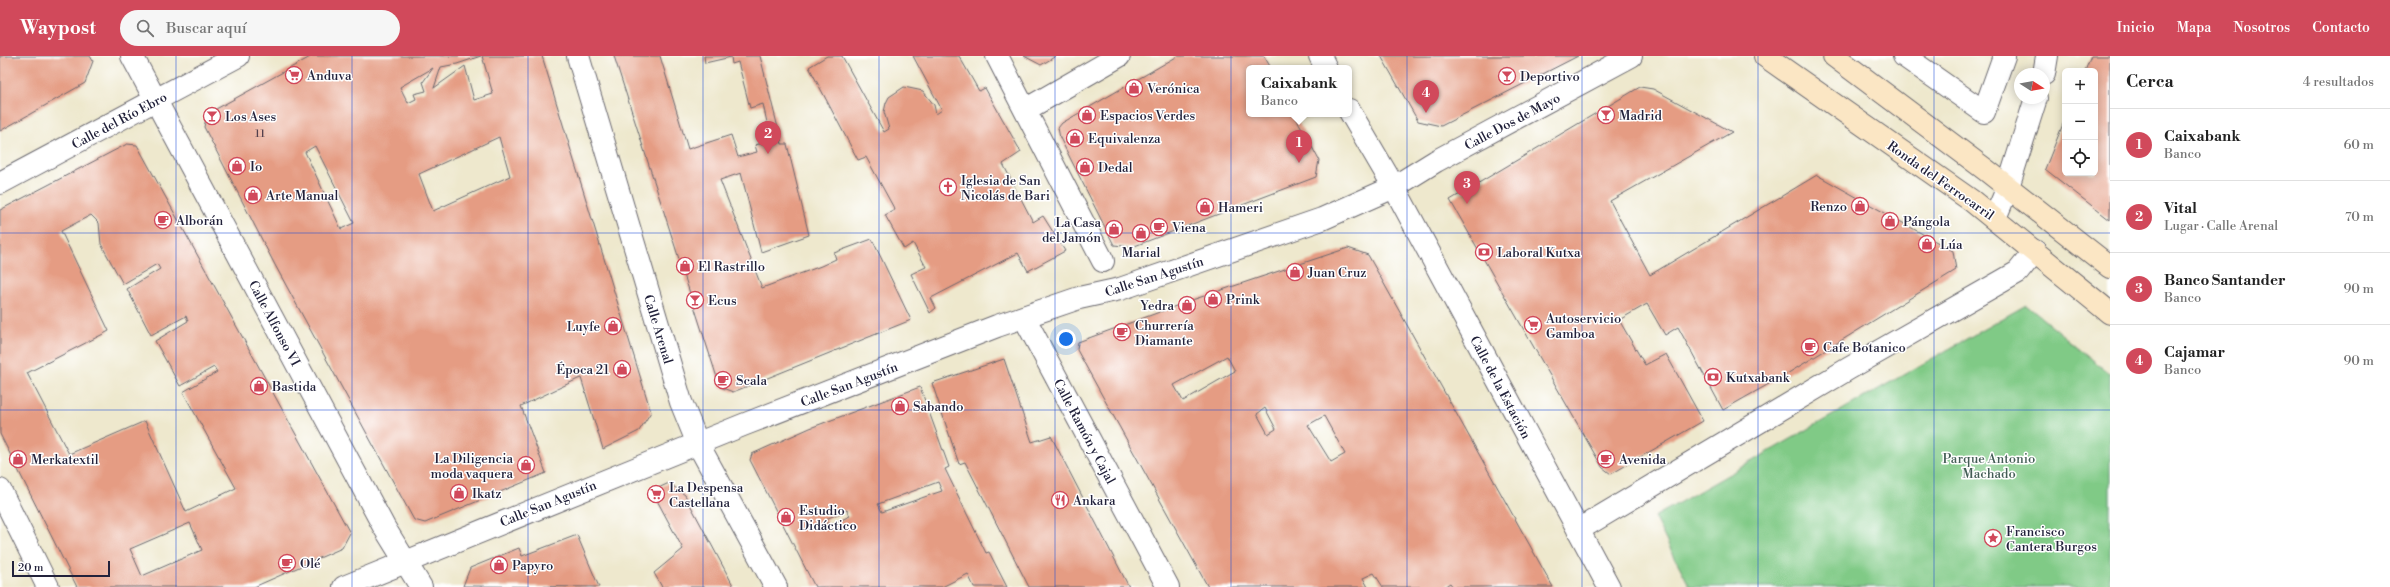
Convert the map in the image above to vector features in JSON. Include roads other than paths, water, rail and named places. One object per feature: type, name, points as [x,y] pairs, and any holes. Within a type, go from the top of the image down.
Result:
[{"type":"main road","name":"Ronda del Ferrocarril","points":[[1765,56],[1995,218],[2110,313]]},
{"type":"main road","points":[[1834,56],[2008,187],[2110,267]]},
{"type":"street","name":"Calle Alfonso VI","points":[[132,56],[380,520],[421,587]]},
{"type":"street","name":"Calle del Río Ebro","points":[[0,183],[238,56]]},
{"type":"street","name":"Calle Arenal","points":[[578,56],[681,402],[698,444],[776,587]]},
{"type":"street","points":[[997,56],[1103,260]]},
{"type":"street","points":[[1025,110],[1119,56]]},
{"type":"street","points":[[1320,56],[1324,65]]},
{"type":"street","name":"Calle Dos de Mayo","points":[[1362,203],[1394,188],[1436,161],[1631,56]]},
{"type":"street","points":[[1904,56],[1984,112],[2004,56]]},
{"type":"street","points":[[2045,68],[2047,56]]},
{"type":"street","points":[[1995,218],[2008,187],[2034,104]]},
{"type":"street","name":"Calle de la Estación","points":[[1352,116],[1394,188],[1609,587]]},
{"type":"street","name":"Calle San Agustín","points":[[344,587],[698,444],[1024,317],[1079,298],[1140,282],[1322,220],[1362,203]]},
{"type":"street","points":[[1578,530],[1848,369],[2018,272],[2035,251]]},
{"type":"street","name":"Calle Ramón y Cajal","points":[[1024,317],[1168,587]]},
{"type":"street","points":[[0,490],[48,587]]},
{"type":"place","name":"Anduva","points":[[294,75]]},
{"type":"place","name":"Deportivo","points":[[1507,76]]},
{"type":"place","name":"Verónica","points":[[1134,88]]},
{"type":"place","name":"Cajamar","points":[[1426,113]]},
{"type":"place","name":"Espacios Verdes","points":[[1087,115]]},
{"type":"place","name":"Madrid","points":[[1606,115]]},
{"type":"place","name":"Los Ases","points":[[212,116]]},
{"type":"place","name":"Equivalenza","points":[[1075,138]]},
{"type":"place","name":"Vital","points":[[768,154]]},
{"type":"place","name":"Caixabank","points":[[1299,163]]},
{"type":"place","name":"Io","points":[[237,166]]},
{"type":"place","name":"Dedal","points":[[1085,167]]},
{"type":"place","name":"Iglesia de San Nicolás de Bari","points":[[948,187]]},
{"type":"place","name":"Arte Manual","points":[[253,195]]},
{"type":"place","name":"Banco Santander","points":[[1467,204]]},
{"type":"place","name":"Renzo","points":[[1860,206]]},
{"type":"place","name":"Hameri","points":[[1205,207]]},
{"type":"place","name":"Alborán","points":[[163,220]]},
{"type":"place","name":"Pángola","points":[[1890,221]]},
{"type":"place","name":"Viena","points":[[1159,227]]},
{"type":"place","name":"La Casa del Jamón","points":[[1114,229]]},
{"type":"place","name":"Marial","points":[[1141,233]]},
{"type":"place","name":"Lúa","points":[[1927,244]]},
{"type":"place","name":"Laboral Kutxa","points":[[1484,252]]},
{"type":"place","name":"El Rastrillo","points":[[685,266]]},
{"type":"place","name":"Juan Cruz","points":[[1295,272]]},
{"type":"place","name":"Prink","points":[[1213,299]]},
{"type":"place","name":"Ecus","points":[[695,300]]},
{"type":"place","name":"Yedra","points":[[1187,305]]},
{"type":"place","name":"Autoservicio Gamboa","points":[[1533,325]]},
{"type":"place","name":"Luyfe","points":[[613,326]]},
{"type":"place","name":"Churrería Diamante","points":[[1122,332]]},
{"type":"place","name":"Cafe Botanico","points":[[1810,347]]},
{"type":"place","name":"Época 21","points":[[622,369]]},
{"type":"place","name":"Kutxabank","points":[[1713,377]]},
{"type":"place","name":"Scala","points":[[723,380]]},
{"type":"place","name":"Bastida","points":[[259,386]]},
{"type":"place","name":"Sabando","points":[[900,406]]},
{"type":"place","name":"Merkatextil","points":[[18,459]]},
{"type":"place","name":"Avenida","points":[[1606,459]]},
{"type":"place","name":"La Diligencia moda vaquera","points":[[526,465]]},
{"type":"place","name":"Ikatz","points":[[459,493]]},
{"type":"place","name":"La Despensa Castellana","points":[[656,494]]},
{"type":"place","name":"Ankara","points":[[1060,500]]},
{"type":"place","name":"Estudio Didáctico","points":[[786,517]]},
{"type":"place","name":"Francisco Cantera Burgos","points":[[1993,538]]},
{"type":"place","name":"Olé","points":[[287,563]]},
{"type":"place","name":"Papyro","points":[[499,565]]},
{"type":"park label","name":"Parque Antonio Machado","points":[[1989,466]]}]
